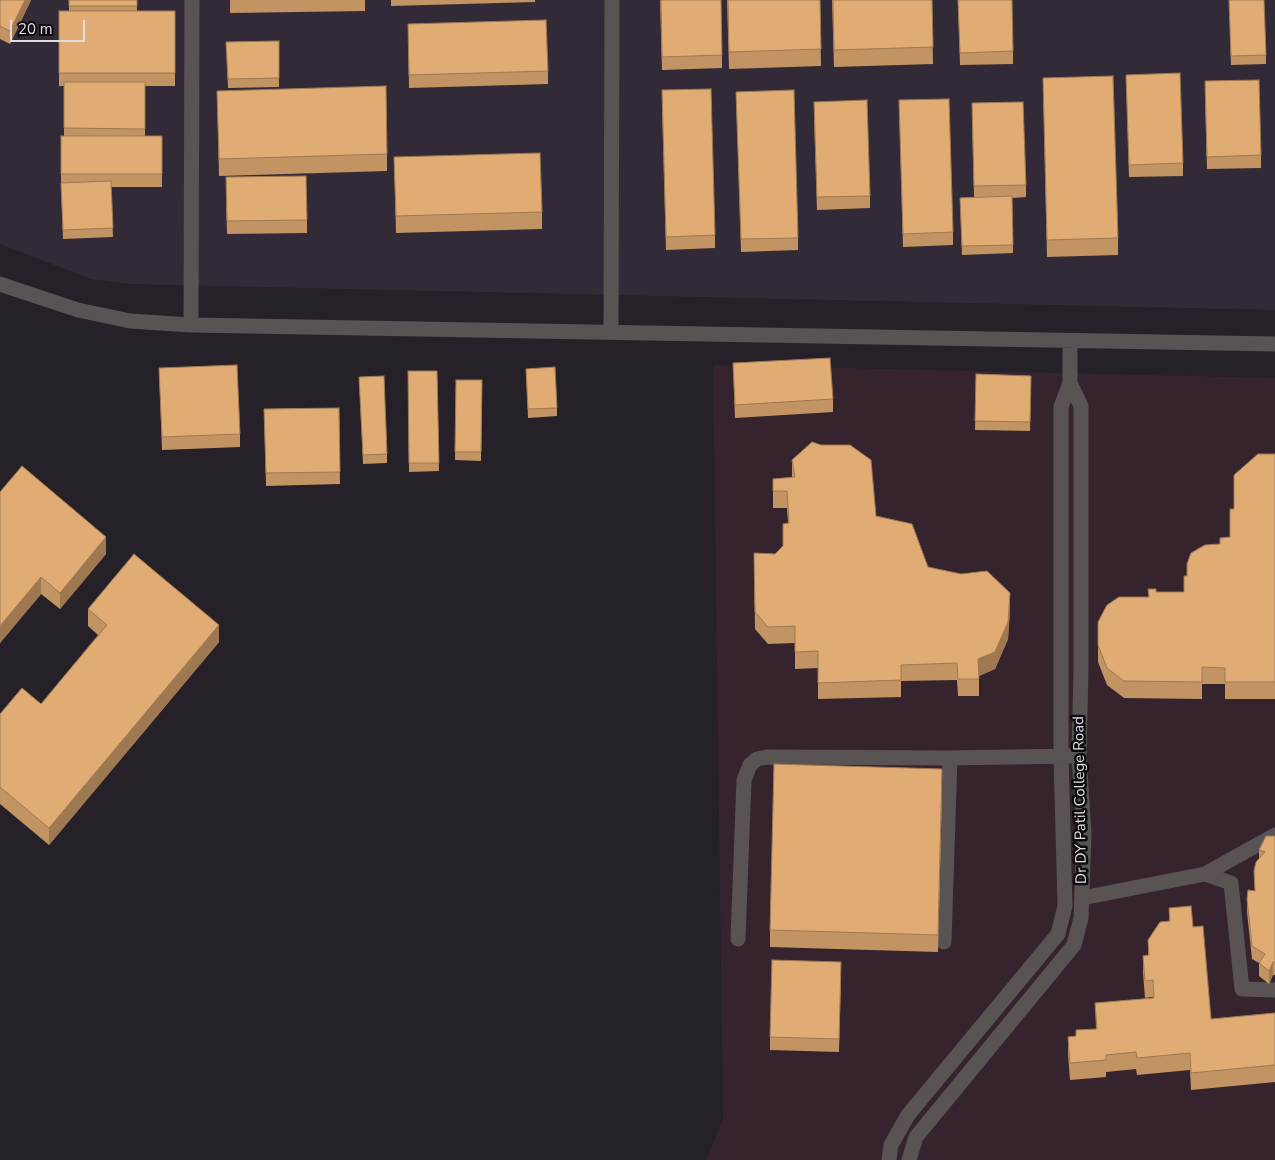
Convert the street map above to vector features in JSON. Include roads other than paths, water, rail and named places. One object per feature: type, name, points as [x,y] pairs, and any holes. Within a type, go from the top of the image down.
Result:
[{"type":"street","points":[[191,325],[192,0]]},
{"type":"street","points":[[611,332],[612,0]]},
{"type":"street","points":[[0,284],[78,310],[130,321],[191,325],[1275,344]]},
{"type":"street","name":"Dr DY Patil College Road","points":[[889,1160],[890,1145],[908,1115],[1058,934],[1065,906],[1061,756],[1061,407],[1070,383],[1070,341]]},
{"type":"street","name":"Dr DY Patil College Road","points":[[909,1160],[916,1137],[1074,945],[1081,918],[1084,834],[1078,756],[1081,668],[1081,406],[1070,383]]},
{"type":"street","points":[[738,939],[744,780],[750,765],[757,759],[767,757],[950,758],[1078,756]]},
{"type":"street","points":[[944,942],[950,758]]},
{"type":"street","points":[[1082,892],[1205,874],[1275,835]]},
{"type":"street","points":[[1205,874],[1231,883],[1242,989],[1275,990]]}]
